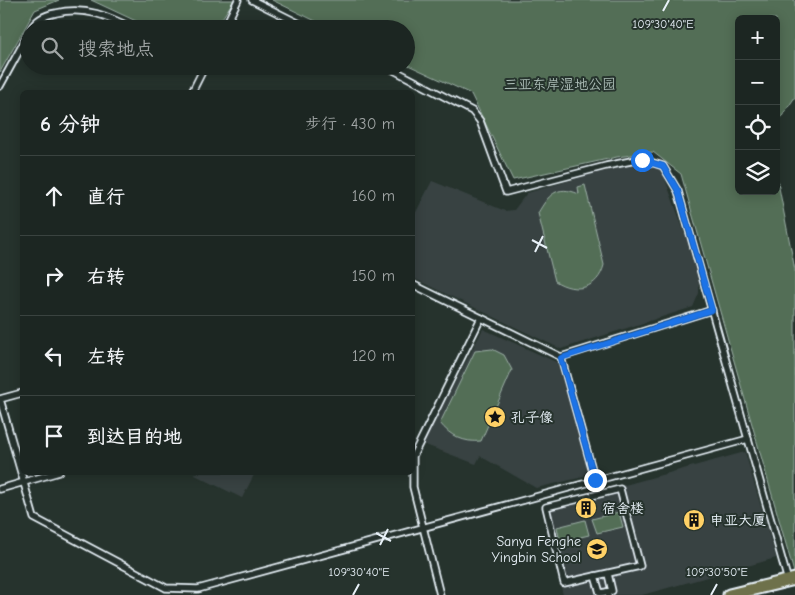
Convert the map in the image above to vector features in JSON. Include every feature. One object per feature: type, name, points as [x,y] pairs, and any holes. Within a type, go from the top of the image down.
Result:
[{"type":"highway","points":[[728,595],[792,580]]},
{"type":"street","points":[[228,20],[238,0]]},
{"type":"street","points":[[252,0],[292,20]]},
{"type":"street","points":[[38,20],[45,15],[70,9],[106,15],[116,20]]},
{"type":"street","points":[[0,86],[20,49]]},
{"type":"street","points":[[193,90],[200,75]]},
{"type":"street","points":[[403,75],[472,111],[480,121],[506,192],[606,166],[642,160],[663,166],[678,191],[748,439],[792,580]]},
{"type":"street","points":[[415,285],[561,358],[712,310]]},
{"type":"street","points":[[415,452],[481,318]]},
{"type":"street","points":[[561,358],[595,480]]},
{"type":"street","points":[[20,394],[0,399],[20,471]]},
{"type":"street","points":[[21,475],[31,513],[38,522],[166,588],[198,589],[748,439]]},
{"type":"street","points":[[0,489],[48,475]]},
{"type":"street","points":[[414,475],[422,528],[440,595]]},
{"type":"street","points":[[620,489],[640,566],[608,574],[564,583],[546,506],[620,489]]},
{"type":"street","points":[[595,576],[600,594],[608,593],[612,590],[608,574]]},
{"type":"shaded area","points":[[633,165],[661,168],[699,272],[699,293],[693,307],[561,349],[415,279],[415,214],[432,181],[505,211],[514,210],[527,193],[592,174]]},
{"type":"shaded area","points":[[483,329],[558,363],[586,463],[587,472],[583,477],[536,488],[480,456],[476,464],[423,444]]},
{"type":"shaded area","points":[[745,452],[776,558],[642,595],[563,595],[541,506]]},
{"type":"shaded area","points":[[195,475],[254,475],[242,498]]},
{"type":"green space","points":[[0,0],[59,0],[35,10],[29,20],[20,20],[20,37],[0,72]]},
{"type":"green space","points":[[91,0],[234,0],[221,20],[134,20]]},
{"type":"green space","name":"三亚东岸湿地公园","points":[[272,0],[795,0],[795,97],[780,119],[780,15],[735,15],[735,195],[780,195],[780,193],[795,270],[795,576],[681,174],[653,152],[617,157],[513,180],[471,94],[415,68],[415,20],[313,20]]},
{"type":"green space","points":[[585,185],[604,265],[597,279],[585,287],[578,288],[555,281],[538,213],[545,201],[554,193],[564,190],[579,194],[578,187]]},
{"type":"green space","points":[[492,349],[504,355],[512,370],[481,441],[463,440],[448,432],[440,423],[475,351]]},
{"type":"green space","points":[[619,512],[623,527],[597,533],[592,519]]},
{"type":"green space","points":[[585,520],[589,535],[560,542],[557,527]]},
{"type":"place","name":"孔子像","points":[[495,417]]},
{"type":"place","name":"宿舍楼","points":[[586,508]]},
{"type":"place","name":"申亚大厦","points":[[694,520]]},
{"type":"place","name":"Sanya Fenghe Yingbin School","points":[[597,549]]},
{"type":"route","points":[[595,480],[561,358],[712,310],[678,191],[671,176],[663,166],[642,160]]}]
